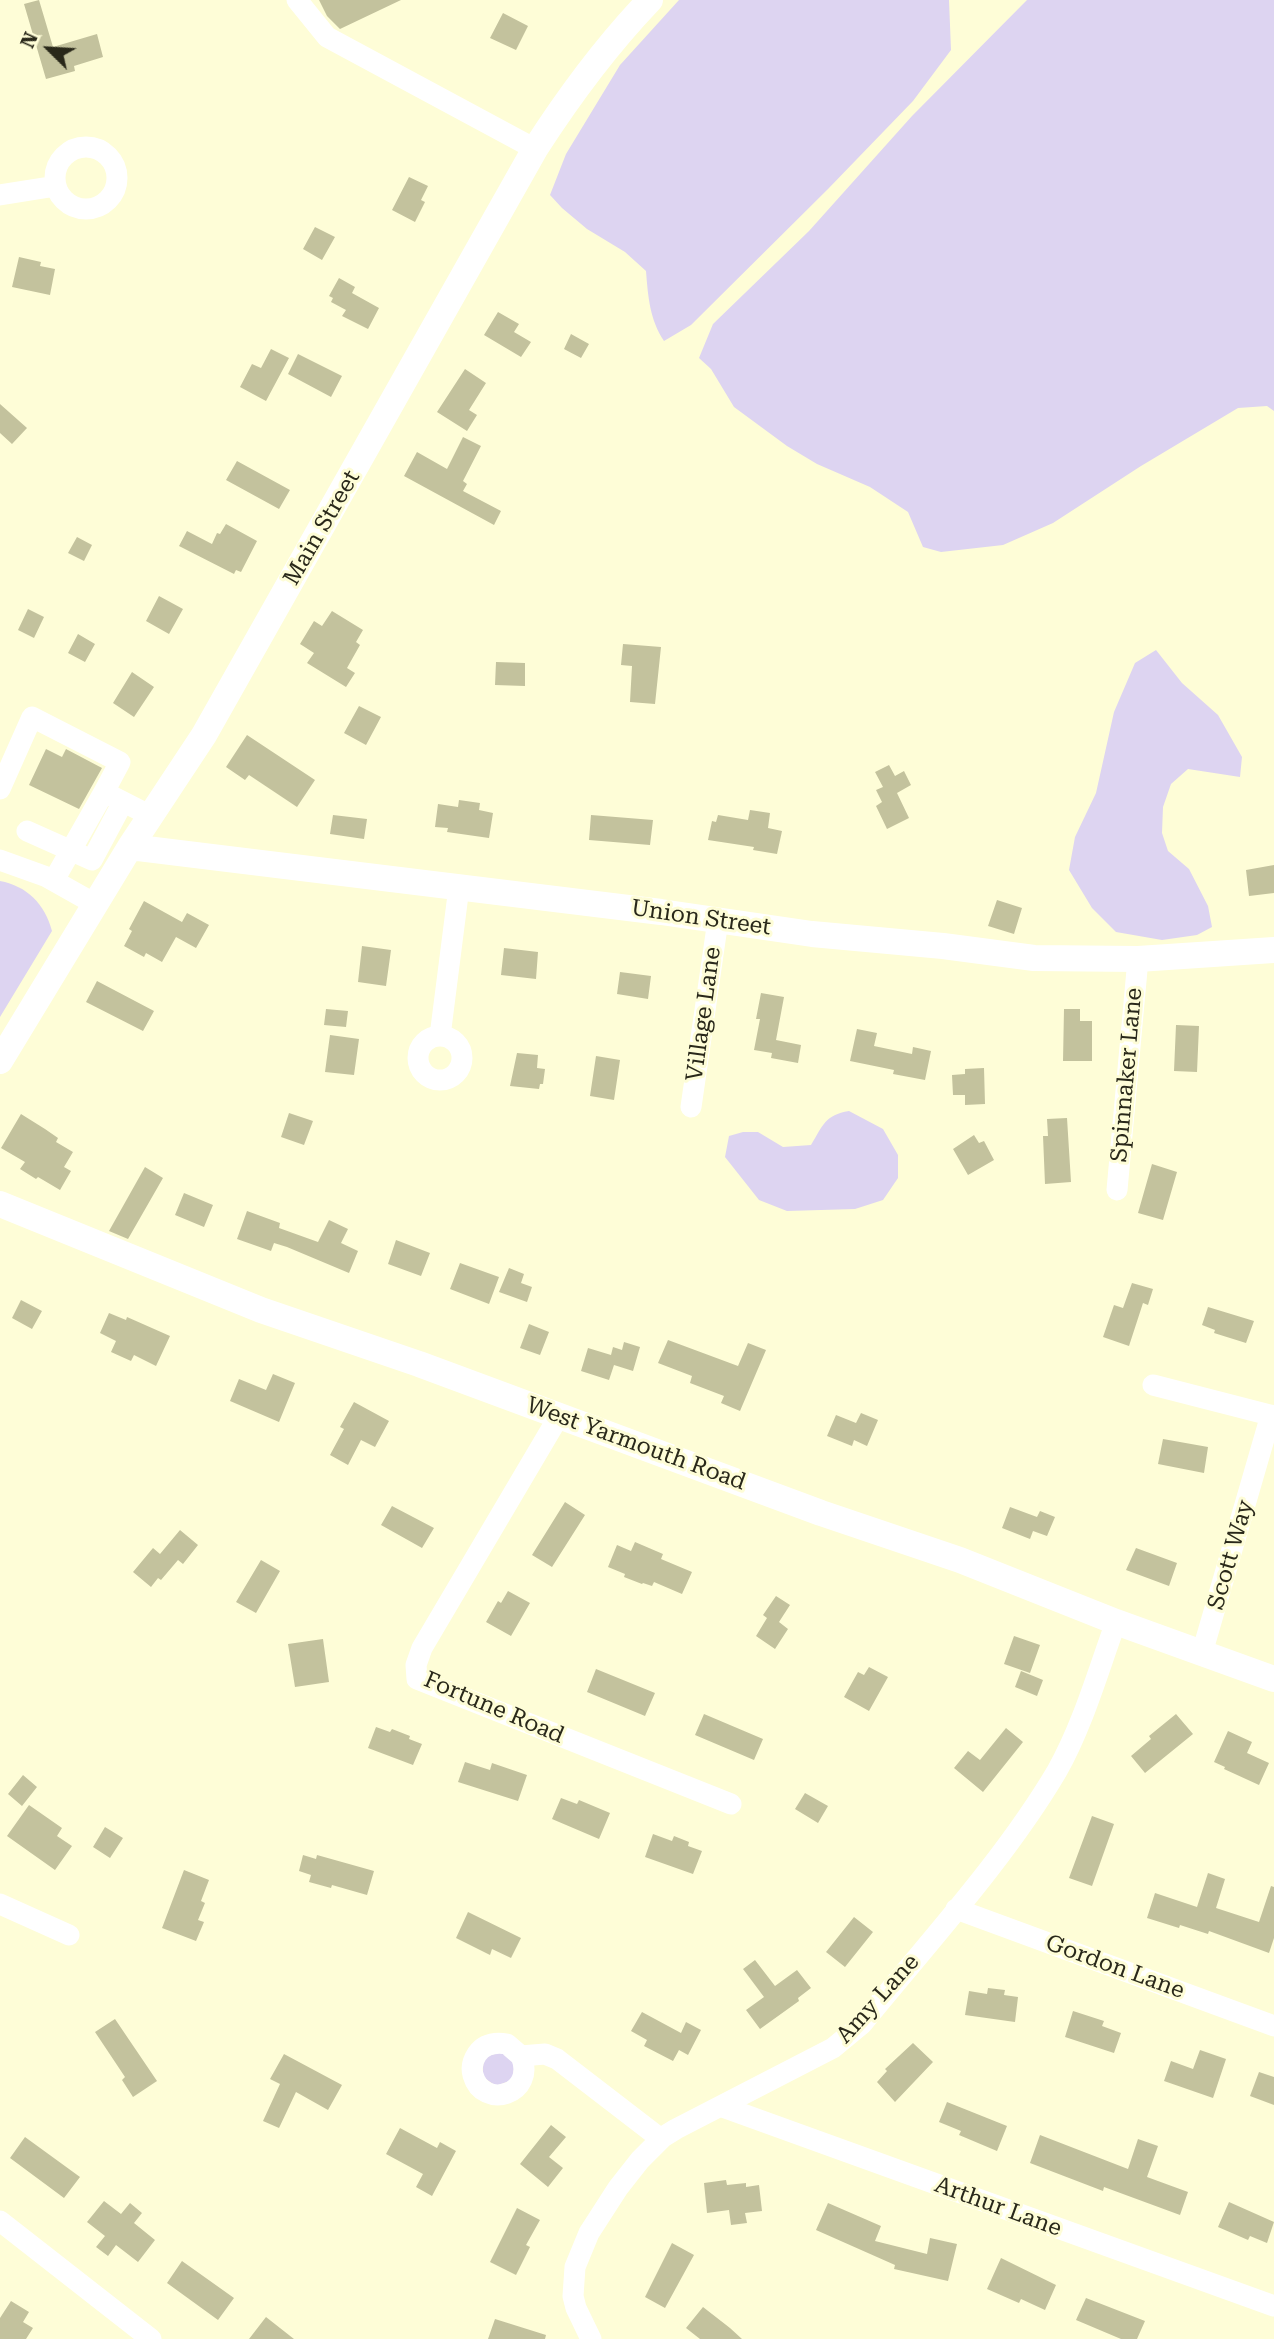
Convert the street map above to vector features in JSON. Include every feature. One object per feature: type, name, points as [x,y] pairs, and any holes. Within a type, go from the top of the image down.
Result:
[{"type":"main road","name":"Main Street","points":[[0,1061],[94,904],[204,735],[535,149],[567,99],[621,31],[650,0]]},
{"type":"main road","name":"Union Street","points":[[130,847],[812,934],[943,946],[1034,958],[1138,959],[1274,950]]},
{"type":"main road","name":"West Yarmouth Road","points":[[0,1204],[261,1310],[821,1513],[960,1560],[1116,1622],[1274,1679]]},
{"type":"street","points":[[297,0],[327,37],[535,149]]},
{"type":"street","points":[[0,195],[56,186]]},
{"type":"street","points":[[0,789],[32,717],[120,762],[54,880]]},
{"type":"street","points":[[104,792],[150,816]]},
{"type":"street","points":[[27,831],[92,860],[123,802]]},
{"type":"street","points":[[0,860],[54,880],[94,904]]},
{"type":"street","points":[[440,1036],[459,887]]},
{"type":"street","name":"Village Lane","points":[[691,1107],[718,920]]},
{"type":"street","name":"Spinnaker Lane","points":[[1117,1190],[1138,959]]},
{"type":"street","points":[[1153,1385],[1272,1416]]},
{"type":"street","name":"Fortune Road","points":[[559,1416],[422,1648],[416,1665],[417,1679],[731,1804]]},
{"type":"street","name":"Scott Way","points":[[1202,1653],[1272,1416]]},
{"type":"street","name":"Amy Lane","points":[[594,2335],[576,2308],[573,2296],[575,2267],[589,2233],[618,2188],[650,2148],[662,2139],[688,2122],[817,2057],[847,2038],[862,2024],[1009,1842],[1058,1769],[1116,1622]]},
{"type":"street","points":[[0,1904],[69,1935]]},
{"type":"street","name":"Gordon Lane","points":[[956,1909],[1274,2026]]},
{"type":"street","points":[[521,2056],[545,2054],[556,2059],[662,2139]]},
{"type":"street","name":"Arthur Lane","points":[[723,2106],[1274,2306]]},
{"type":"street","points":[[0,2221],[151,2339]]},
{"type":"shaded area","points":[[679,0],[949,0],[951,50],[913,101],[828,189],[691,325],[664,341],[653,316],[646,271],[625,252],[587,229],[550,195],[566,154],[620,65]]},
{"type":"shaded area","points":[[1027,0],[1274,0],[1274,411],[1267,406],[1238,408],[1053,523],[1003,545],[941,552],[923,547],[908,512],[870,487],[817,464],[787,446],[734,407],[711,369],[699,358],[713,324],[809,231],[912,116]]},
{"type":"shaded area","points":[[1156,650],[1182,683],[1218,715],[1242,757],[1240,777],[1188,769],[1171,784],[1163,807],[1162,833],[1168,851],[1189,869],[1208,906],[1212,927],[1197,935],[1162,940],[1116,932],[1092,908],[1069,870],[1075,837],[1096,793],[1114,712],[1135,663]]},
{"type":"shaded area","points":[[0,881],[19,887],[34,898],[45,912],[52,931],[0,1017]]},
{"type":"shaded area","points":[[849,1111],[883,1129],[898,1155],[898,1178],[883,1200],[855,1209],[787,1211],[759,1200],[725,1157],[729,1136],[743,1132],[758,1132],[783,1147],[811,1145],[830,1118]]},
{"type":"shaded area","points":[[503,2052],[515,2063],[512,2080],[496,2086],[483,2077],[484,2061]]},
{"type":"building","points":[[39,0],[53,47],[97,34],[103,57],[74,66],[75,71],[46,79],[24,4]]},
{"type":"building","points":[[319,0],[401,0],[340,29],[327,16]]},
{"type":"building","points":[[503,13],[528,26],[516,50],[490,38]]},
{"type":"building","points":[[409,177],[428,186],[421,200],[425,202],[415,222],[392,210]]},
{"type":"building","points":[[315,227],[335,237],[322,260],[303,249]]},
{"type":"building","points":[[19,257],[41,262],[40,266],[55,269],[50,295],[12,287]]},
{"type":"building","points":[[339,278],[355,287],[352,293],[379,308],[368,329],[342,316],[346,310],[331,302],[333,298],[329,296]]},
{"type":"building","points":[[498,312],[519,324],[514,332],[531,342],[521,357],[484,335]]},
{"type":"building","points":[[571,334],[589,344],[581,358],[564,349]]},
{"type":"building","points":[[271,349],[289,358],[266,401],[240,387],[252,364],[261,368]]},
{"type":"building","points":[[298,354],[342,376],[331,397],[288,374]]},
{"type":"building","points":[[465,369],[486,383],[469,410],[477,415],[467,431],[437,412]]},
{"type":"building","points":[[0,404],[27,428],[12,444],[0,433]]},
{"type":"building","points":[[463,437],[481,446],[463,481],[467,484],[463,491],[501,511],[494,525],[404,476],[417,452],[447,469]]},
{"type":"building","points":[[237,461],[290,490],[279,509],[226,480]]},
{"type":"building","points":[[226,524],[257,541],[241,572],[236,570],[234,574],[179,546],[187,531],[212,544],[217,533],[220,534]]},
{"type":"building","points":[[77,537],[92,545],[84,561],[68,553]]},
{"type":"building","points":[[159,596],[183,609],[169,634],[146,621]]},
{"type":"building","points":[[28,609],[44,617],[34,638],[18,630]]},
{"type":"building","points":[[332,611],[363,630],[356,642],[360,645],[347,668],[355,673],[346,687],[307,663],[314,653],[300,644],[314,621],[322,626]]},
{"type":"building","points":[[78,634],[95,644],[85,662],[68,653]]},
{"type":"building","points":[[623,644],[661,647],[655,704],[630,702],[632,666],[621,665]]},
{"type":"building","points":[[496,662],[525,663],[525,686],[495,685]]},
{"type":"building","points":[[132,672],[154,687],[134,717],[113,703]]},
{"type":"building","points":[[359,706],[381,717],[366,745],[344,733]]},
{"type":"building","points":[[247,735],[315,780],[297,807],[249,775],[245,780],[226,767]]},
{"type":"building","points":[[46,749],[62,757],[66,749],[102,768],[79,809],[29,785]]},
{"type":"building","points":[[889,765],[895,776],[904,771],[911,785],[897,793],[909,818],[887,829],[876,806],[882,802],[876,790],[883,787],[875,772]]},
{"type":"building","points":[[459,800],[480,803],[479,810],[493,813],[489,838],[447,832],[448,828],[435,827],[438,804],[458,807]]},
{"type":"building","points":[[750,810],[770,813],[768,828],[782,831],[777,854],[753,850],[754,847],[708,840],[712,821],[716,822],[718,815],[748,820]]},
{"type":"building","points":[[333,815],[367,819],[364,839],[330,834]]},
{"type":"building","points":[[591,815],[653,820],[650,845],[589,840]]},
{"type":"building","points":[[1274,865],[1274,893],[1249,896],[1246,870]]},
{"type":"building","points":[[997,900],[1022,908],[1014,934],[988,926]]},
{"type":"building","points":[[144,901],[182,922],[187,913],[209,925],[196,948],[176,937],[162,962],[146,953],[144,957],[124,946],[132,931],[129,929]]},
{"type":"building","points":[[362,946],[391,950],[386,986],[358,982]]},
{"type":"building","points":[[504,948],[538,952],[536,979],[501,975]]},
{"type":"building","points":[[620,972],[651,976],[648,999],[617,994]]},
{"type":"building","points":[[97,981],[154,1011],[143,1031],[86,1002]]},
{"type":"building","points":[[761,993],[784,997],[776,1040],[801,1045],[798,1063],[771,1058],[772,1053],[754,1050],[760,1019],[756,1019]]},
{"type":"building","points":[[326,1009],[348,1011],[346,1027],[324,1025]]},
{"type":"building","points":[[1064,1009],[1080,1009],[1080,1021],[1092,1021],[1092,1061],[1063,1061]]},
{"type":"building","points":[[1176,1025],[1199,1026],[1197,1072],[1174,1071]]},
{"type":"building","points":[[857,1029],[877,1033],[874,1046],[912,1054],[913,1047],[931,1051],[925,1080],[850,1061]]},
{"type":"building","points":[[330,1035],[359,1039],[354,1075],[325,1072]]},
{"type":"building","points":[[517,1053],[538,1055],[537,1068],[545,1069],[543,1084],[540,1084],[539,1089],[510,1086]]},
{"type":"building","points":[[596,1056],[620,1060],[614,1100],[590,1096]]},
{"type":"building","points":[[984,1068],[985,1104],[965,1105],[965,1095],[953,1095],[952,1075],[965,1074],[965,1069]]},
{"type":"building","points":[[289,1113],[313,1121],[304,1145],[281,1137]]},
{"type":"building","points":[[21,1114],[58,1138],[56,1142],[73,1152],[64,1167],[71,1171],[60,1190],[20,1169],[25,1162],[1,1148]]},
{"type":"building","points":[[1067,1118],[1071,1182],[1045,1184],[1043,1136],[1048,1136],[1047,1119]]},
{"type":"building","points":[[974,1135],[979,1143],[984,1141],[994,1160],[968,1175],[953,1149]]},
{"type":"building","points":[[1152,1164],[1177,1172],[1163,1220],[1138,1213]]},
{"type":"building","points":[[145,1167],[163,1178],[128,1239],[109,1231]]},
{"type":"building","points":[[184,1193],[213,1205],[204,1227],[175,1215]]},
{"type":"building","points":[[247,1211],[280,1223],[279,1228],[318,1242],[329,1220],[348,1229],[341,1243],[358,1251],[349,1273],[274,1243],[271,1251],[237,1239]]},
{"type":"building","points":[[396,1240],[430,1253],[421,1276],[388,1264]]},
{"type":"building","points":[[460,1263],[499,1277],[489,1304],[450,1289]]},
{"type":"building","points":[[509,1268],[524,1274],[521,1283],[532,1287],[527,1302],[499,1292]]},
{"type":"building","points":[[1132,1283],[1153,1289],[1148,1305],[1143,1303],[1129,1346],[1103,1337],[1114,1305],[1123,1308]]},
{"type":"building","points":[[21,1300],[42,1311],[32,1329],[12,1318]]},
{"type":"building","points":[[1208,1307],[1254,1321],[1246,1343],[1214,1333],[1215,1330],[1202,1325]]},
{"type":"building","points":[[109,1313],[126,1320],[127,1317],[170,1336],[156,1366],[134,1355],[131,1361],[111,1352],[116,1341],[100,1333]]},
{"type":"building","points":[[529,1324],[549,1332],[540,1355],[520,1348]]},
{"type":"building","points":[[668,1340],[738,1366],[748,1343],[766,1350],[740,1411],[721,1403],[724,1396],[690,1383],[692,1376],[658,1363]]},
{"type":"building","points":[[624,1342],[640,1347],[633,1371],[614,1365],[609,1380],[581,1371],[588,1348],[611,1355],[613,1347],[622,1350]]},
{"type":"building","points":[[273,1374],[295,1383],[279,1422],[230,1401],[239,1379],[266,1390]]},
{"type":"building","points":[[354,1402],[389,1421],[375,1447],[361,1440],[348,1465],[330,1455],[344,1429],[340,1427]]},
{"type":"building","points":[[861,1413],[878,1420],[867,1446],[854,1440],[852,1446],[827,1436],[836,1415],[856,1423]]},
{"type":"building","points":[[1163,1439],[1208,1447],[1204,1473],[1158,1464]]},
{"type":"building","points":[[565,1502],[585,1515],[552,1567],[532,1555]]},
{"type":"building","points":[[392,1506],[434,1528],[422,1548],[381,1525]]},
{"type":"building","points":[[1010,1507],[1037,1517],[1040,1511],[1055,1517],[1047,1536],[1033,1531],[1030,1539],[1002,1528]]},
{"type":"building","points":[[180,1530],[198,1545],[183,1564],[178,1560],[161,1580],[158,1578],[151,1587],[133,1572],[153,1548],[160,1554]]},
{"type":"building","points":[[635,1542],[663,1554],[661,1559],[692,1572],[682,1594],[654,1582],[652,1586],[642,1584],[608,1567],[617,1545],[631,1551]]},
{"type":"building","points":[[1136,1548],[1177,1563],[1169,1586],[1126,1570]]},
{"type":"building","points":[[261,1560],[280,1571],[256,1613],[236,1602]]},
{"type":"building","points":[[508,1591],[530,1603],[511,1636],[486,1622],[498,1601],[501,1603]]},
{"type":"building","points":[[776,1596],[790,1605],[779,1622],[788,1629],[775,1649],[756,1636],[767,1618],[763,1615]]},
{"type":"building","points":[[1014,1636],[1040,1645],[1030,1673],[1004,1664]]},
{"type":"building","points":[[323,1639],[329,1682],[295,1687],[288,1644]]},
{"type":"building","points":[[869,1667],[888,1677],[869,1711],[844,1697],[858,1672],[864,1675]]},
{"type":"building","points":[[596,1669],[655,1693],[645,1716],[587,1692]]},
{"type":"building","points":[[1021,1671],[1043,1680],[1037,1696],[1015,1687]]},
{"type":"building","points":[[704,1714],[763,1739],[754,1760],[695,1735]]},
{"type":"building","points":[[1176,1714],[1193,1734],[1145,1773],[1131,1756],[1151,1739],[1149,1736]]},
{"type":"building","points":[[376,1727],[390,1732],[392,1729],[422,1744],[413,1765],[368,1748]]},
{"type":"building","points":[[1006,1728],[1023,1742],[983,1792],[954,1768],[968,1751],[980,1760]]},
{"type":"building","points":[[1228,1731],[1252,1742],[1247,1753],[1269,1763],[1259,1785],[1214,1762]]},
{"type":"building","points":[[465,1762],[490,1770],[492,1763],[527,1775],[518,1801],[458,1782]]},
{"type":"building","points":[[23,1775],[37,1787],[22,1806],[8,1794]]},
{"type":"building","points":[[805,1793],[828,1806],[818,1823],[795,1809]]},
{"type":"building","points":[[561,1798],[577,1804],[579,1800],[610,1813],[599,1839],[552,1819]]},
{"type":"building","points":[[29,1805],[62,1828],[57,1836],[72,1846],[55,1870],[7,1836]]},
{"type":"building","points":[[1092,1816],[1114,1824],[1092,1886],[1069,1878]]},
{"type":"building","points":[[105,1827],[123,1838],[110,1858],[93,1847]]},
{"type":"building","points":[[653,1834],[672,1841],[674,1836],[689,1842],[688,1846],[702,1851],[693,1874],[645,1857]]},
{"type":"building","points":[[303,1855],[316,1859],[317,1855],[374,1871],[367,1895],[332,1885],[331,1888],[309,1882],[311,1875],[299,1871]]},
{"type":"building","points":[[184,1870],[209,1880],[201,1901],[205,1903],[198,1920],[204,1922],[196,1941],[162,1928]]},
{"type":"building","points":[[1208,1873],[1225,1879],[1216,1908],[1259,1922],[1271,1886],[1274,1887],[1274,1938],[1269,1953],[1209,1931],[1208,1934],[1180,1925],[1179,1928],[1147,1918],[1155,1893],[1197,1907]]},
{"type":"building","points":[[468,1912],[521,1938],[511,1958],[492,1949],[490,1955],[456,1938]]},
{"type":"building","points":[[854,1917],[873,1932],[845,1967],[826,1952]]},
{"type":"building","points":[[755,1960],[775,1986],[797,1970],[811,1988],[798,1998],[799,2001],[760,2029],[746,2010],[764,1997],[743,1969]]},
{"type":"building","points":[[988,1988],[1005,1990],[1004,1995],[1018,1997],[1015,2022],[965,2015],[969,1991],[987,1994]]},
{"type":"building","points":[[1073,2011],[1104,2021],[1102,2026],[1121,2033],[1114,2053],[1065,2037]]},
{"type":"building","points":[[642,2012],[681,2033],[686,2022],[701,2030],[688,2055],[679,2050],[673,2061],[644,2046],[647,2040],[631,2031]]},
{"type":"building","points":[[115,2019],[157,2081],[133,2097],[122,2080],[125,2077],[95,2032]]},
{"type":"building","points":[[913,2043],[933,2062],[895,2102],[877,2082],[887,2071],[885,2069]]},
{"type":"building","points":[[1200,2050],[1226,2059],[1213,2098],[1164,2081],[1171,2061],[1193,2069]]},
{"type":"building","points":[[284,2054],[342,2085],[328,2110],[296,2092],[279,2128],[263,2121],[280,2084],[270,2079]]},
{"type":"building","points":[[1259,2072],[1274,2077],[1274,2105],[1250,2096]]},
{"type":"building","points":[[947,2102],[1007,2126],[997,2151],[959,2135],[961,2131],[939,2122]]},
{"type":"building","points":[[551,2125],[566,2137],[549,2157],[563,2168],[548,2187],[520,2164]]},
{"type":"building","points":[[400,2128],[437,2148],[440,2142],[456,2151],[432,2196],[416,2187],[423,2174],[386,2154]]},
{"type":"building","points":[[1040,2135],[1128,2169],[1138,2139],[1158,2146],[1147,2177],[1188,2192],[1180,2215],[1104,2187],[1103,2191],[1030,2163]]},
{"type":"building","points":[[25,2137],[80,2177],[64,2198],[10,2158]]},
{"type":"building","points":[[726,2180],[727,2185],[759,2185],[762,2211],[745,2213],[747,2223],[731,2225],[729,2210],[707,2213],[704,2183]]},
{"type":"building","points":[[104,2201],[121,2214],[130,2203],[142,2213],[134,2223],[155,2240],[138,2262],[116,2245],[108,2256],[96,2247],[105,2236],[87,2222]]},
{"type":"building","points":[[1229,2202],[1274,2222],[1267,2243],[1250,2236],[1248,2240],[1218,2227]]},
{"type":"building","points":[[828,2203],[881,2226],[875,2241],[927,2254],[930,2238],[957,2244],[948,2281],[894,2269],[895,2265],[816,2230]]},
{"type":"building","points":[[517,2208],[540,2220],[526,2245],[530,2247],[516,2275],[490,2262]]},
{"type":"building","points":[[672,2243],[694,2255],[665,2308],[645,2297]]},
{"type":"building","points":[[1001,2258],[1056,2285],[1045,2310],[1021,2299],[1019,2303],[987,2289]]},
{"type":"building","points":[[182,2261],[234,2298],[218,2320],[167,2283]]},
{"type":"building","points":[[1086,2298],[1145,2321],[1137,2339],[1121,2339],[1076,2320]]},
{"type":"building","points":[[11,2301],[29,2312],[23,2322],[33,2328],[26,2339],[0,2339],[0,2318]]},
{"type":"building","points":[[703,2307],[742,2339],[700,2339],[686,2328]]},
{"type":"building","points":[[266,2317],[294,2339],[249,2339]]},
{"type":"building","points":[[495,2319],[546,2335],[545,2339],[488,2339]]}]
